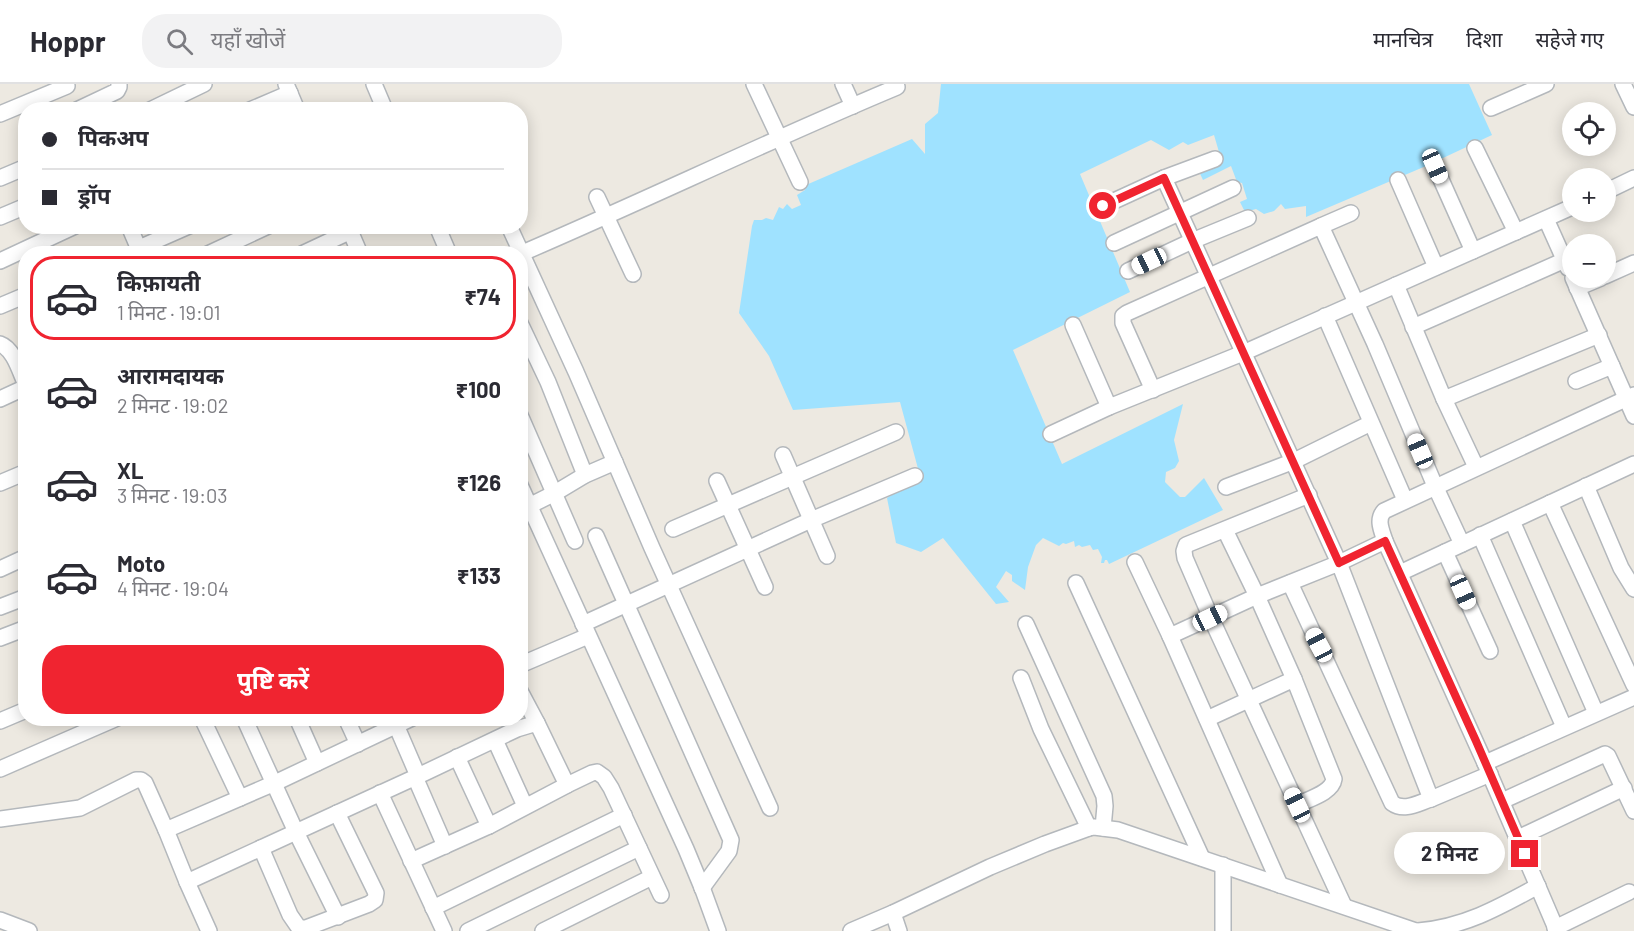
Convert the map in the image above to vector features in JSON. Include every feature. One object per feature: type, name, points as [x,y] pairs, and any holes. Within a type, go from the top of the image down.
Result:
[{"type":"street","points":[[94,102],[117,91],[119,84]]},
{"type":"street","points":[[161,102],[178,89],[204,84]]},
{"type":"street","points":[[374,84],[382,102]]},
{"type":"street","points":[[754,84],[800,182]]},
{"type":"street","points":[[843,84],[852,106]]},
{"type":"street","points":[[1491,108],[1546,84]]},
{"type":"street","points":[[1623,84],[1634,107]]},
{"type":"street","points":[[27,102],[66,85],[73,102]]},
{"type":"street","points":[[528,251],[897,87]]},
{"type":"street","points":[[264,102],[288,88],[294,102]]},
{"type":"street","points":[[0,114],[18,106]]},
{"type":"street","points":[[1475,148],[1516,232]]},
{"type":"street","points":[[1103,206],[1164,178],[1215,159]]},
{"type":"street","points":[[1435,166],[1473,251]]},
{"type":"street","points":[[0,178],[18,170]]},
{"type":"street","points":[[1164,178],[1339,563],[1431,799]]},
{"type":"street","points":[[1616,187],[1634,178]]},
{"type":"street","points":[[1398,180],[1436,267]]},
{"type":"street","points":[[1114,243],[1233,188]]},
{"type":"street","points":[[597,197],[633,274]]},
{"type":"street","points":[[0,217],[18,209]]},
{"type":"street","points":[[1051,434],[1109,407],[1243,354],[1562,212]]},
{"type":"street","points":[[1153,390],[1123,323],[1123,316],[1126,313],[1351,213]]},
{"type":"street","points":[[1128,271],[1248,218]]},
{"type":"street","points":[[1546,219],[1562,254]]},
{"type":"street","points":[[1321,226],[1462,544]]},
{"type":"street","points":[[32,246],[58,234]]},
{"type":"street","points":[[150,246],[173,234]]},
{"type":"street","points":[[225,246],[251,234]]},
{"type":"street","points":[[317,246],[340,234]]},
{"type":"street","points":[[0,261],[18,253]]},
{"type":"street","points":[[1413,327],[1562,261]]},
{"type":"street","points":[[1616,271],[1634,263]]},
{"type":"street","points":[[528,269],[770,808]]},
{"type":"street","points":[[1396,285],[1444,399],[1476,467]]},
{"type":"street","points":[[1578,288],[1612,366],[1630,397],[1634,416]]},
{"type":"street","points":[[0,306],[18,298]]},
{"type":"street","points":[[1325,316],[1405,500]]},
{"type":"street","points":[[1072,325],[1109,407]]},
{"type":"street","points":[[1444,399],[1599,335]]},
{"type":"street","points":[[528,340],[548,382],[585,475]]},
{"type":"street","points":[[0,344],[5,345],[10,351],[18,368]]},
{"type":"street","points":[[1576,381],[1612,366]]},
{"type":"street","points":[[0,399],[18,390]]},
{"type":"street","points":[[1629,892],[1556,930],[1502,801],[1385,541],[1379,521],[1384,511],[1405,500],[1630,397]]},
{"type":"street","points":[[1226,488],[1294,461],[1371,423]]},
{"type":"street","points":[[673,529],[896,432]]},
{"type":"street","points":[[528,433],[575,541]]},
{"type":"street","points":[[783,455],[827,556]]},
{"type":"street","points":[[528,506],[585,475],[615,462]]},
{"type":"street","points":[[1400,573],[1586,486],[1633,468]]},
{"type":"street","points":[[0,483],[18,475]]},
{"type":"street","points":[[528,661],[626,605],[811,520],[915,476]]},
{"type":"street","points":[[717,481],[765,587]]},
{"type":"street","points":[[1586,486],[1621,568],[1634,589]]},
{"type":"street","points":[[1309,495],[1186,545],[1184,551],[1210,618],[1344,906]]},
{"type":"street","points":[[1290,583],[1392,803],[1403,808],[1431,799],[1564,727],[1633,698],[1550,503]]},
{"type":"street","points":[[528,514],[585,630],[702,888],[718,931]]},
{"type":"street","points":[[1512,521],[1596,713]]},
{"type":"street","points":[[1225,530],[1294,679],[1334,779],[1334,784],[1330,789],[1297,805]]},
{"type":"street","points":[[1480,535],[1564,727]]},
{"type":"street","points":[[596,536],[731,840],[729,851],[702,888]]},
{"type":"street","points":[[1170,636],[1385,541]]},
{"type":"street","points":[[1445,552],[1490,651]]},
{"type":"street","points":[[0,569],[18,561]]},
{"type":"street","points":[[1135,562],[1280,885]]},
{"type":"street","points":[[1076,583],[1202,858]]},
{"type":"street","points":[[0,607],[18,600]]},
{"type":"street","points":[[1026,624],[1104,796],[1105,806],[1096,828]]},
{"type":"street","points":[[0,638],[18,631]]},
{"type":"street","points":[[1021,678],[1041,729],[1096,828]]},
{"type":"street","points":[[1207,719],[1294,679]]},
{"type":"street","points":[[528,706],[567,786]]},
{"type":"street","points":[[0,721],[18,713]]},
{"type":"street","points":[[528,726],[537,723]]},
{"type":"street","points":[[0,769],[99,726]]},
{"type":"street","points":[[206,726],[240,798]]},
{"type":"street","points":[[248,726],[338,916]]},
{"type":"street","points":[[301,726],[317,763]]},
{"type":"street","points":[[350,726],[358,744]]},
{"type":"street","points":[[166,831],[358,744],[387,726]]},
{"type":"street","points":[[396,726],[445,846]]},
{"type":"street","points":[[187,882],[527,726]]},
{"type":"street","points":[[495,740],[525,806]]},
{"type":"street","points":[[1502,801],[1601,754],[1608,756],[1634,812]]},
{"type":"street","points":[[457,757],[489,826]]},
{"type":"street","points":[[411,861],[489,826],[592,773],[600,774],[611,788],[661,895]]},
{"type":"street","points":[[0,819],[80,808],[136,780],[141,780],[145,783],[209,931]]},
{"type":"street","points":[[1518,838],[1624,788]]},
{"type":"street","points":[[380,793],[444,931]]},
{"type":"street","points":[[261,848],[290,915],[299,928],[306,928],[369,904],[376,897],[337,813]]},
{"type":"street","points":[[433,908],[624,815]]},
{"type":"street","points":[[851,931],[990,867],[1045,844],[1096,828],[1118,830],[1223,865],[1344,906],[1393,928],[1417,931],[1458,924],[1492,912],[1538,886]]},
{"type":"street","points":[[468,931],[639,848]]},
{"type":"street","points":[[1223,865],[1223,931]]},
{"type":"street","points":[[543,931],[652,878]]},
{"type":"street","points":[[893,913],[899,931]]},
{"type":"street","points":[[0,920],[23,930]]},
{"type":"water","points":[[941,84],[1469,84],[1492,135],[1306,217],[1306,206],[1285,209],[1281,204],[1274,211],[1264,214],[1256,209],[1245,212],[1240,202],[1247,199],[1242,183],[1237,182],[1231,166],[1203,180],[1195,163],[1219,152],[1214,135],[1188,145],[1183,142],[1169,150],[1151,140],[1080,174],[1130,292],[1013,350],[1062,464],[1183,404],[1174,440],[1179,461],[1175,468],[1166,472],[1165,482],[1180,497],[1185,497],[1204,478],[1223,510],[1109,564],[1107,560],[1101,563],[1102,557],[1098,549],[1093,550],[1090,545],[1075,547],[1074,541],[1059,546],[1043,538],[1036,545],[1028,567],[1025,590],[1012,581],[1012,575],[1006,571],[996,587],[1009,602],[996,604],[943,538],[921,552],[896,543],[887,498],[920,476],[900,402],[793,410],[769,356],[739,313],[754,220],[766,218],[773,220],[779,207],[783,209],[787,204],[792,209],[801,205],[797,195],[805,190],[806,185],[912,139],[925,154],[925,124],[938,113]]},
{"type":"route","points":[[1103,206],[1164,178],[1339,563],[1385,541],[1525,854]]}]
